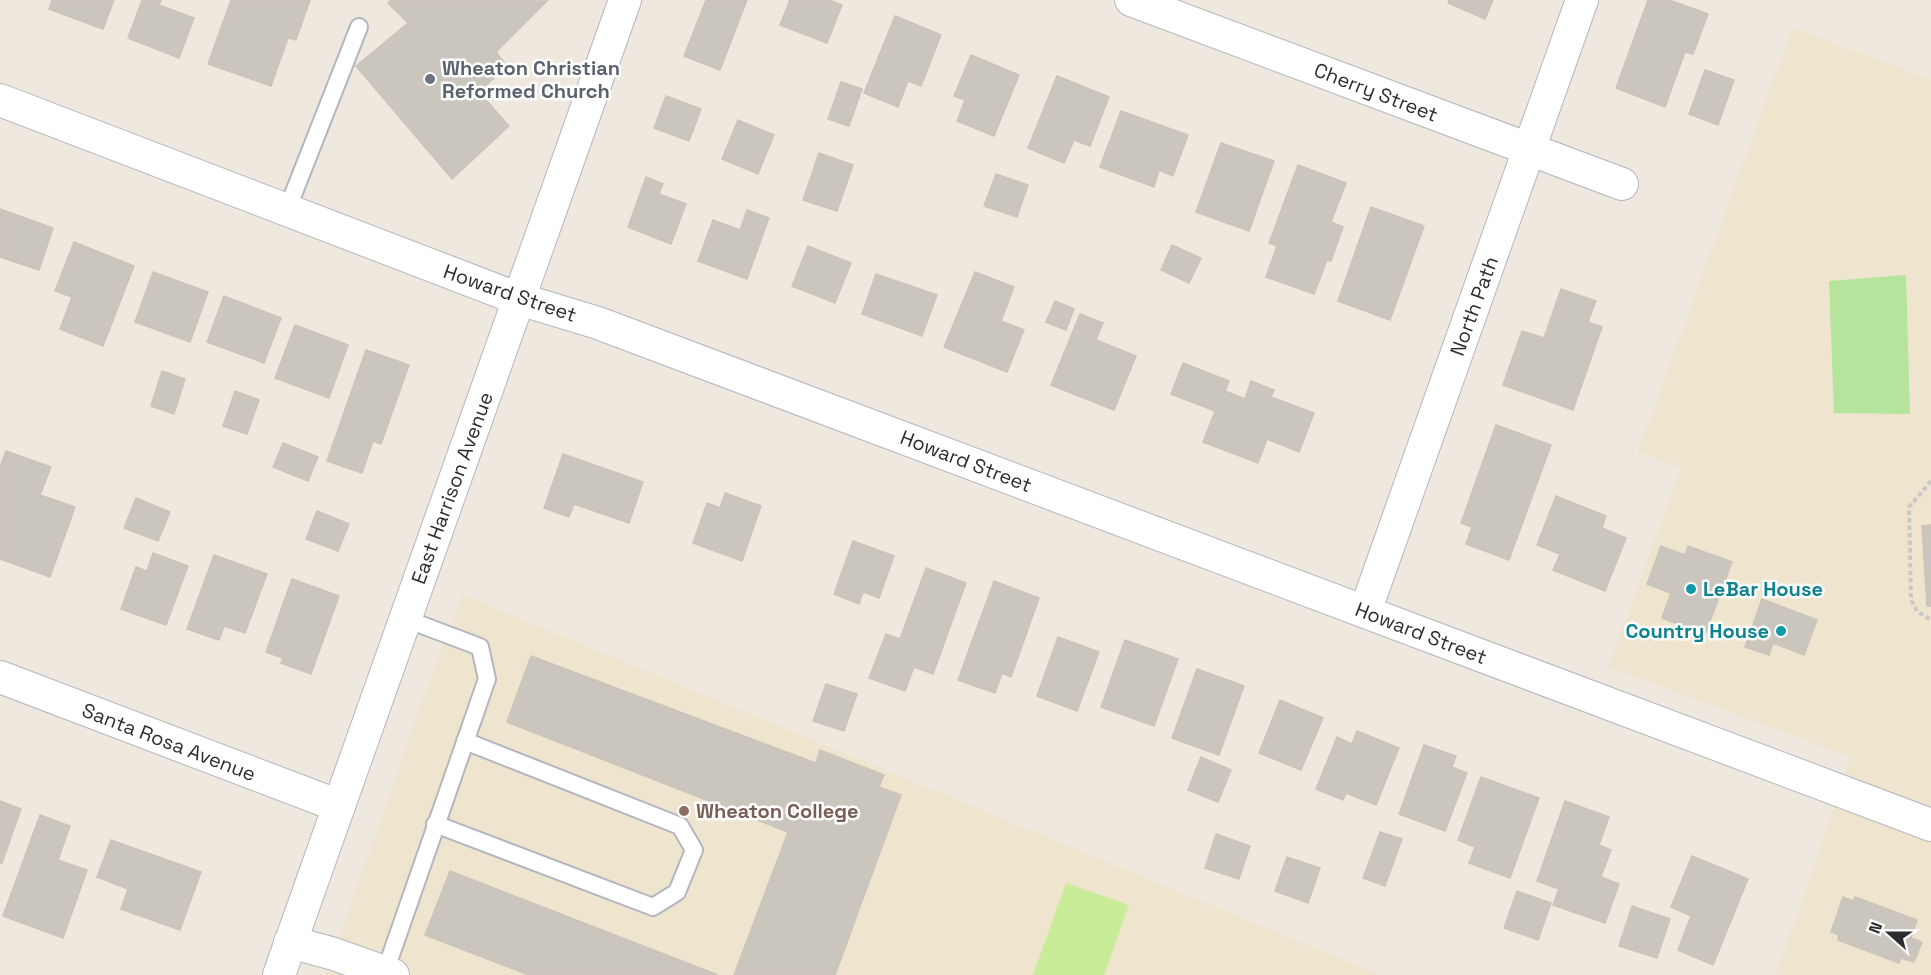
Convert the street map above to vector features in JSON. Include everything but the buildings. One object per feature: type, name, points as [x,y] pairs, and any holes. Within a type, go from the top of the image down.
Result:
[{"type":"street","name":"East Harrison Avenue","points":[[279,975],[625,0]]},
{"type":"street","name":"Cherry Street","points":[[1131,0],[1622,184]]},
{"type":"street","name":"North Path","points":[[1365,612],[1582,0]]},
{"type":"street","name":"Howard Street","points":[[0,100],[519,299],[598,323],[1931,825]]},
{"type":"street","name":"Santa Rosa Avenue","points":[[0,677],[339,806]]},
{"type":"street","points":[[290,942],[389,973]]},
{"type":"lane","points":[[287,210],[359,27]]},
{"type":"lane","points":[[389,973],[435,824],[487,679],[480,647],[405,619]]},
{"type":"lane","points":[[435,824],[653,907],[677,892],[693,850],[680,826],[465,741]]},
{"type":"path","points":[[1931,481],[1909,507],[1911,600],[1917,611],[1931,620]]},
{"type":"shaded area","points":[[1792,28],[1931,79],[1931,975],[1776,975],[1851,757],[1608,667],[1681,468],[1638,452]]},
{"type":"shaded area","name":"Wheaton College","points":[[463,595],[1380,975],[326,975],[434,668]]},
{"type":"green space","points":[[1906,275],[1910,414],[1834,413],[1829,281]]},
{"type":"green space","points":[[1066,883],[1129,905],[1104,975],[1033,975]]},
{"type":"place","name":"Wheaton Christian Reformed Church","points":[[430,79]]},
{"type":"place","name":"LeBar House","points":[[1691,589]]},
{"type":"place","name":"Country House","points":[[1781,631]]},
{"type":"place","name":"Wheaton College","points":[[684,811]]}]
